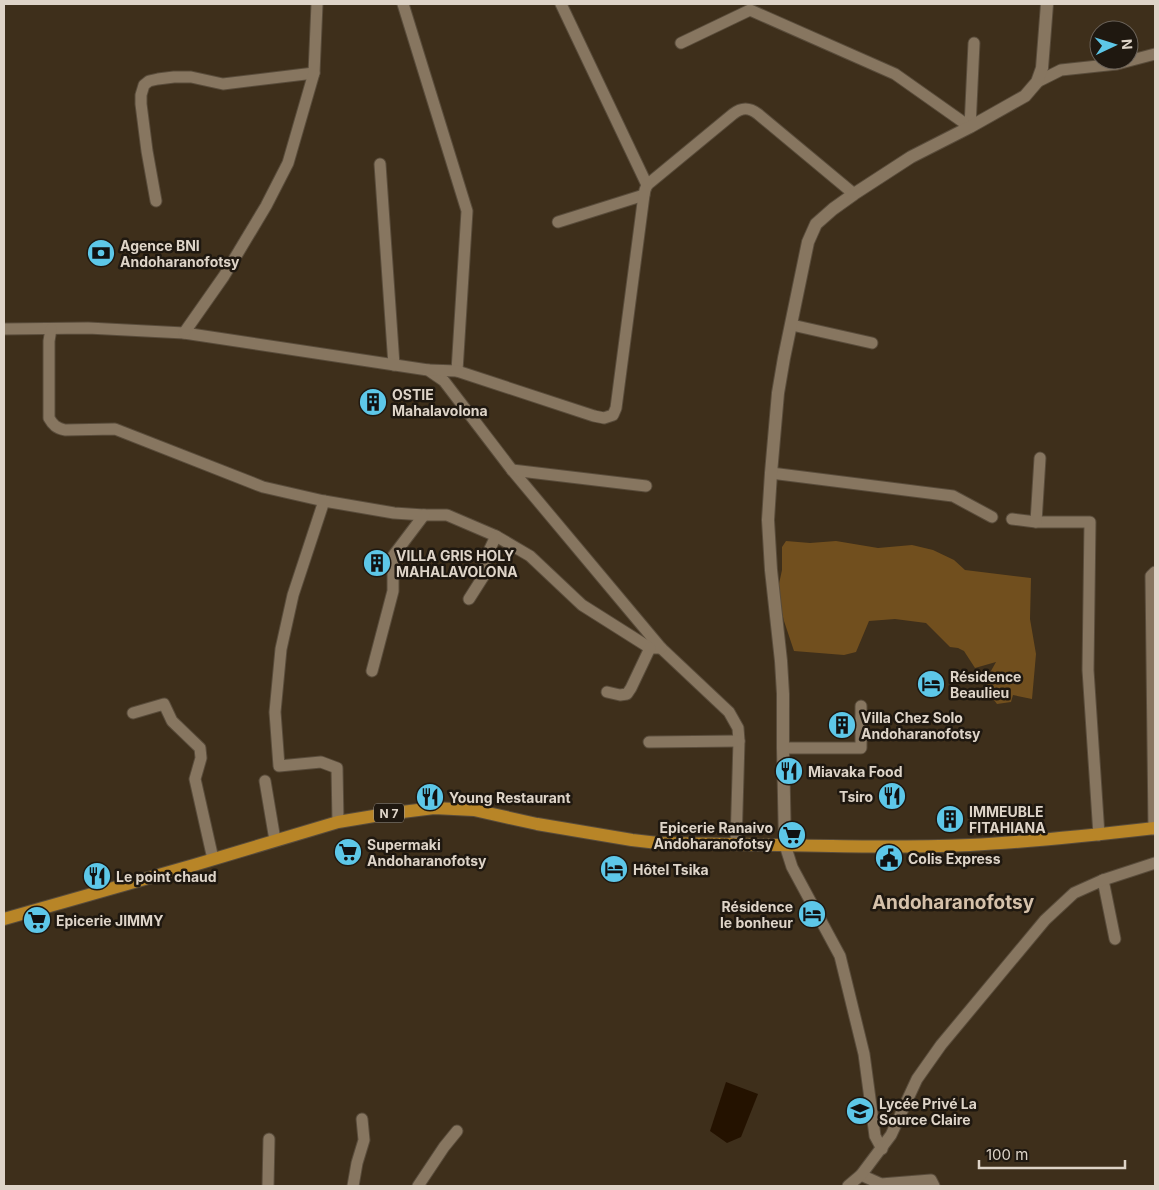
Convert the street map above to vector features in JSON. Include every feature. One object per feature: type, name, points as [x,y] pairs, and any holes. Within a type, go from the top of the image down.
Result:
[{"type":"main road","name":"N 7","points":[[4,919],[338,822],[434,808],[474,810],[537,824],[658,843],[785,846],[970,844],[1155,829]]},
{"type":"street","points":[[184,333],[224,276],[266,206],[288,163],[314,73],[317,4]]},
{"type":"street","points":[[403,4],[467,212],[457,371]]},
{"type":"street","points":[[4,329],[88,328],[184,333],[428,370],[457,371],[594,416],[604,418],[612,415],[618,400],[646,190],[561,4]]},
{"type":"street","points":[[882,1149],[875,1136],[864,1054],[840,956],[792,867],[785,846],[783,694],[768,520],[778,393],[808,242],[816,224],[833,208],[911,157],[1025,96],[1037,82],[1042,68],[1047,4]]},
{"type":"street","points":[[681,43],[750,10],[896,74],[970,127]]},
{"type":"street","points":[[970,127],[974,43]]},
{"type":"street","points":[[1037,82],[1062,70],[1117,64],[1155,54]]},
{"type":"street","points":[[156,200],[147,151],[141,95],[144,85],[149,81],[174,77],[192,78],[223,84],[314,73]]},
{"type":"street","points":[[558,222],[646,190],[733,114],[746,108],[753,110],[854,194]]},
{"type":"street","points":[[380,164],[394,365]]},
{"type":"street","points":[[792,325],[872,343]]},
{"type":"street","points":[[51,329],[49,341],[49,418],[57,428],[65,430],[115,429],[263,487],[324,501],[394,513],[424,516],[447,515],[496,536],[530,556],[582,605],[655,648],[729,712],[738,728],[736,844]]},
{"type":"street","points":[[428,370],[444,381],[512,470],[655,648]]},
{"type":"street","points":[[1036,522],[1040,458]]},
{"type":"street","points":[[512,470],[646,486]]},
{"type":"street","points":[[771,473],[953,496],[992,517]]},
{"type":"street","points":[[324,501],[293,595],[280,649],[275,712],[279,766],[321,762],[337,768],[338,822]]},
{"type":"street","points":[[372,671],[393,591],[393,556],[424,516]]},
{"type":"street","points":[[1012,519],[1036,522],[1090,522],[1088,670],[1099,835]]},
{"type":"street","points":[[469,599],[483,577],[487,555],[496,536]]},
{"type":"street","points":[[1155,572],[1151,576],[1155,829]]},
{"type":"street","points":[[607,692],[620,695],[627,694],[655,648]]},
{"type":"street","points":[[133,713],[164,704],[172,721],[200,748],[202,758],[195,779],[213,859]]},
{"type":"street","points":[[783,748],[861,748],[861,706]]},
{"type":"street","points":[[649,742],[739,741]]},
{"type":"street","points":[[265,781],[276,840]]},
{"type":"street","points":[[848,1186],[861,1175],[882,1149],[891,1135],[917,1079],[941,1045],[1045,920],[1074,893],[1102,880],[1155,863]]},
{"type":"street","points":[[1102,880],[1115,939]]},
{"type":"street","points":[[353,1186],[364,1140],[362,1119]]},
{"type":"street","points":[[418,1186],[457,1131]]},
{"type":"street","points":[[268,1186],[269,1139]]},
{"type":"street","points":[[861,1175],[880,1184],[931,1180],[934,1186]]},
{"type":"shaded area","points":[[786,541],[810,543],[836,541],[878,548],[912,545],[933,550],[954,560],[965,570],[1031,578],[1030,619],[1036,654],[1032,699],[1013,695],[1011,702],[997,704],[986,690],[987,678],[996,662],[975,668],[964,651],[950,647],[926,623],[895,619],[869,621],[856,652],[844,655],[794,651],[777,593],[782,570],[782,547]]},
{"type":"shaded area","points":[[726,1082],[758,1094],[741,1137],[727,1143],[710,1131]]},
{"type":"place","name":"Agence BNI Andoharanofotsy","points":[[101,253]]},
{"type":"place","name":"OSTIE Mahalavolona","points":[[373,402]]},
{"type":"place","name":"VILLA GRIS HOLY MAHALAVOLONA","points":[[377,563]]},
{"type":"place","name":"Résidence Beaulieu","points":[[931,684]]},
{"type":"place","name":"Villa Chez Solo Andoharanofotsy","points":[[842,725]]},
{"type":"place","name":"Miavaka Food","points":[[789,771]]},
{"type":"place","name":"Tsiro","points":[[892,796]]},
{"type":"place","name":"Young Restaurant","points":[[430,797]]},
{"type":"place","name":"IMMEUBLE FITAHIANA","points":[[950,819]]},
{"type":"place","name":"Epicerie Ranaivo Andoharanofotsy","points":[[792,835]]},
{"type":"place","name":"Supermaki Andoharanofotsy","points":[[348,852]]},
{"type":"place","name":"Colis Express","points":[[889,858]]},
{"type":"place","name":"Hôtel Tsika","points":[[614,869]]},
{"type":"place","name":"Le point chaud","points":[[97,876]]},
{"type":"place","name":"Résidence le bonheur","points":[[812,914]]},
{"type":"place","name":"Epicerie JIMMY","points":[[37,920]]},
{"type":"place","name":"Lycée Privé La Source Claire","points":[[860,1111]]},
{"type":"district","name":"Andoharanofotsy","points":[[953,902]]}]
